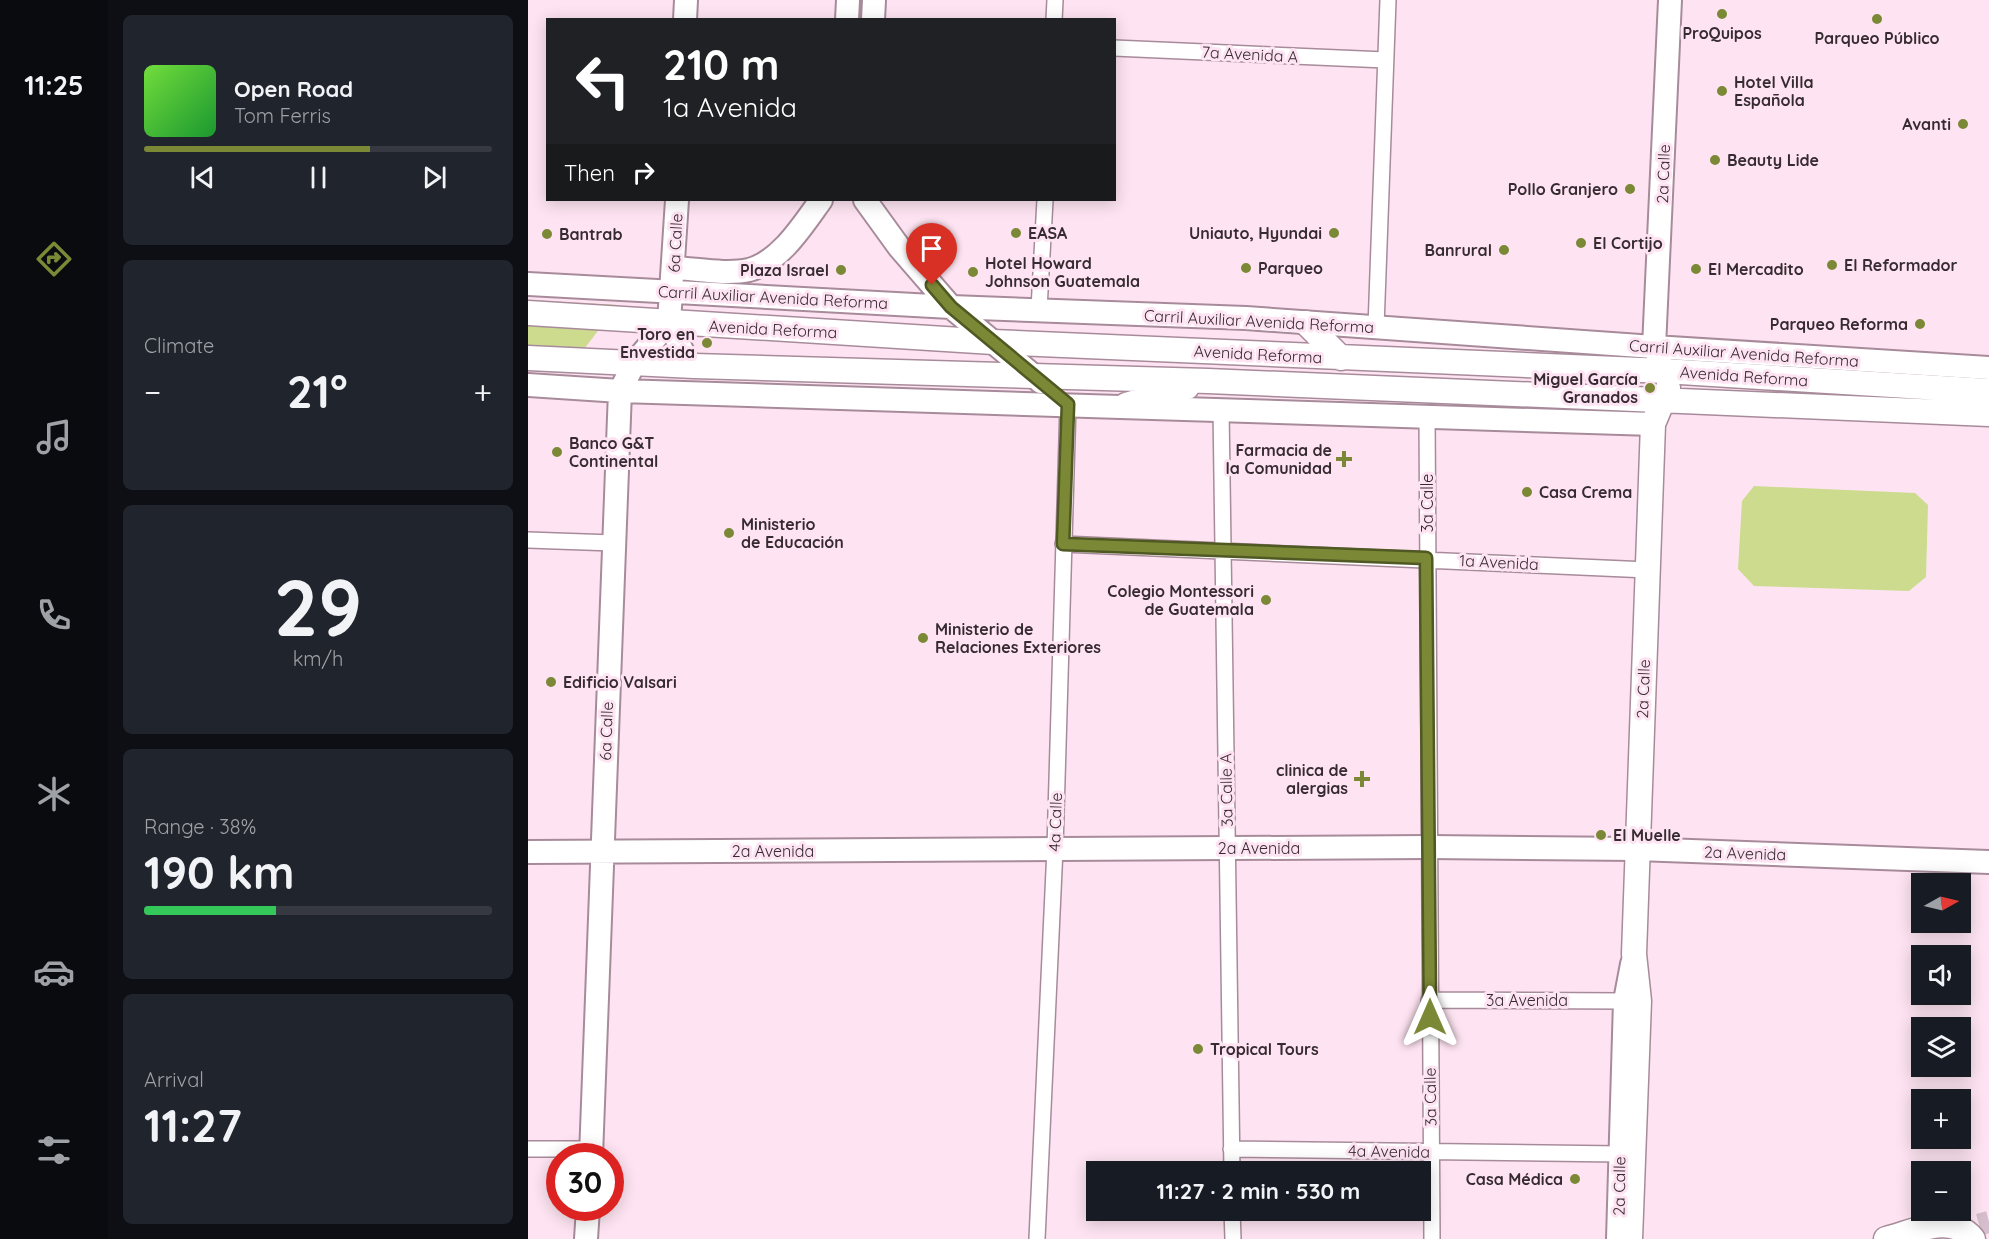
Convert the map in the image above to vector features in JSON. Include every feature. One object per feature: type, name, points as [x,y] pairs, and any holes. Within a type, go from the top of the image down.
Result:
[{"type":"main road","name":"Avenida Reforma","points":[[528,313],[993,342],[1652,371],[1989,391]]},
{"type":"main road","points":[[1306,323],[1341,357]]},
{"type":"main road","name":"Avenida Reforma","points":[[528,357],[689,366],[1208,381],[1989,414]]},
{"type":"main road","name":"2a Calle","points":[[1630,1239],[1639,1001],[1634,954],[1636,849],[1648,570],[1652,401],[1668,383],[1652,371]]},
{"type":"main road","points":[[1126,405],[1208,381]]},
{"type":"main road","points":[[1886,1239],[1946,1224],[1961,1228],[1972,1239]]},
{"type":"street","points":[[685,18],[686,0]]},
{"type":"street","points":[[847,18],[848,0]]},
{"type":"street","points":[[873,18],[874,0]]},
{"type":"street","points":[[1054,18],[1055,0]]},
{"type":"street","points":[[1376,327],[1388,0]]},
{"type":"street","name":"2a Calle","points":[[1652,371],[1670,0]]},
{"type":"street","name":"7a Avenida A","points":[[1116,48],[1385,60]]},
{"type":"street","name":"6a Calle","points":[[591,1143],[612,543],[620,391],[635,362],[669,322],[677,201]]},
{"type":"street","points":[[674,268],[739,271],[765,263],[789,241],[820,201]]},
{"type":"street","points":[[866,201],[899,246],[951,307],[1068,404]]},
{"type":"street","points":[[1039,309],[1045,201]]},
{"type":"street","name":"Carril Auxiliar Avenida Reforma","points":[[528,284],[951,307],[1246,318],[1989,368]]},
{"type":"street","points":[[669,322],[689,366]]},
{"type":"street","points":[[528,385],[620,391],[1126,405],[1653,424]]},
{"type":"street","name":"4a Calle","points":[[1037,1239],[1055,848],[1068,404]]},
{"type":"street","name":"3a Calle A","points":[[1221,409],[1232,1161]]},
{"type":"street","name":"3a Calle","points":[[1427,415],[1426,558],[1432,1239]]},
{"type":"street","points":[[528,540],[612,543]]},
{"type":"street","name":"1a Avenida","points":[[1063,544],[1426,558],[1648,570]]},
{"type":"street","name":"2a Avenida","points":[[528,852],[1429,847],[1636,849],[1989,862]]},
{"type":"street","name":"2a Calle","points":[[1618,1239],[1625,1001],[1634,954]]},
{"type":"street","name":"3a Avenida","points":[[1429,1000],[1625,1001]]},
{"type":"street","points":[[528,1149],[546,1150]]},
{"type":"street","name":"4a Avenida","points":[[1231,1149],[1620,1154]]},
{"type":"street","points":[[586,1239],[587,1221]]},
{"type":"street","points":[[1232,1221],[1233,1239]]},
{"type":"green space","points":[[528,300],[618,305],[584,349],[528,347]]},
{"type":"green space","points":[[1754,486],[1915,493],[1928,505],[1926,577],[1909,591],[1754,586],[1738,569],[1742,501]]},
{"type":"tunnel","points":[[1947,1233],[1989,1222]]},
{"type":"place","name":"ProQuipos","points":[[1722,14]]},
{"type":"place","name":"Parqueo Público","points":[[1877,19]]},
{"type":"place","name":"Hotel Villa Española","points":[[1722,91]]},
{"type":"place","name":"Avanti","points":[[1963,124]]},
{"type":"place","name":"Beauty Lide","points":[[1715,160]]},
{"type":"place","name":"Pollo Granjero","points":[[1630,189]]},
{"type":"place","name":"EASA","points":[[1016,233]]},
{"type":"place","name":"Uniauto, Hyundai","points":[[1334,233]]},
{"type":"place","name":"Bantrab","points":[[547,234]]},
{"type":"place","name":"El Cortijo","points":[[1581,243]]},
{"type":"place","name":"Banrural","points":[[1504,250]]},
{"type":"place","name":"El Reformador","points":[[1832,265]]},
{"type":"place","name":"Parqueo","points":[[1246,268]]},
{"type":"place","name":"El Mercadito","points":[[1696,269]]},
{"type":"place","name":"Plaza Israel","points":[[841,270]]},
{"type":"place","name":"Hotel Howard Johnson Guatemala","points":[[973,272]]},
{"type":"place","name":"Parqueo Reforma","points":[[1920,324]]},
{"type":"place","name":"Toro en Envestida","points":[[707,343]]},
{"type":"place","name":"Miguel García Granados","points":[[1650,388]]},
{"type":"place","name":"Banco G&T Continental","points":[[557,452]]},
{"type":"place","name":"Farmacia de la Comunidad","points":[[1344,459]]},
{"type":"place","name":"Casa Crema","points":[[1527,492]]},
{"type":"place","name":"Ministerio de Educación","points":[[729,533]]},
{"type":"place","name":"Colegio Montessori de Guatemala","points":[[1266,600]]},
{"type":"place","name":"Ministerio de Relaciones Exteriores","points":[[923,638]]},
{"type":"place","name":"Edificio Valsari","points":[[551,682]]},
{"type":"place","name":"clinica de alergias","points":[[1362,779]]},
{"type":"place","name":"El Muelle","points":[[1601,835]]},
{"type":"place","name":"Tropical Tours","points":[[1198,1049]]},
{"type":"place","name":"Casa Médica","points":[[1575,1179]]},
{"type":"route","points":[[932,285],[951,307],[1068,404],[1063,544],[1426,558],[1430,1017]]}]
